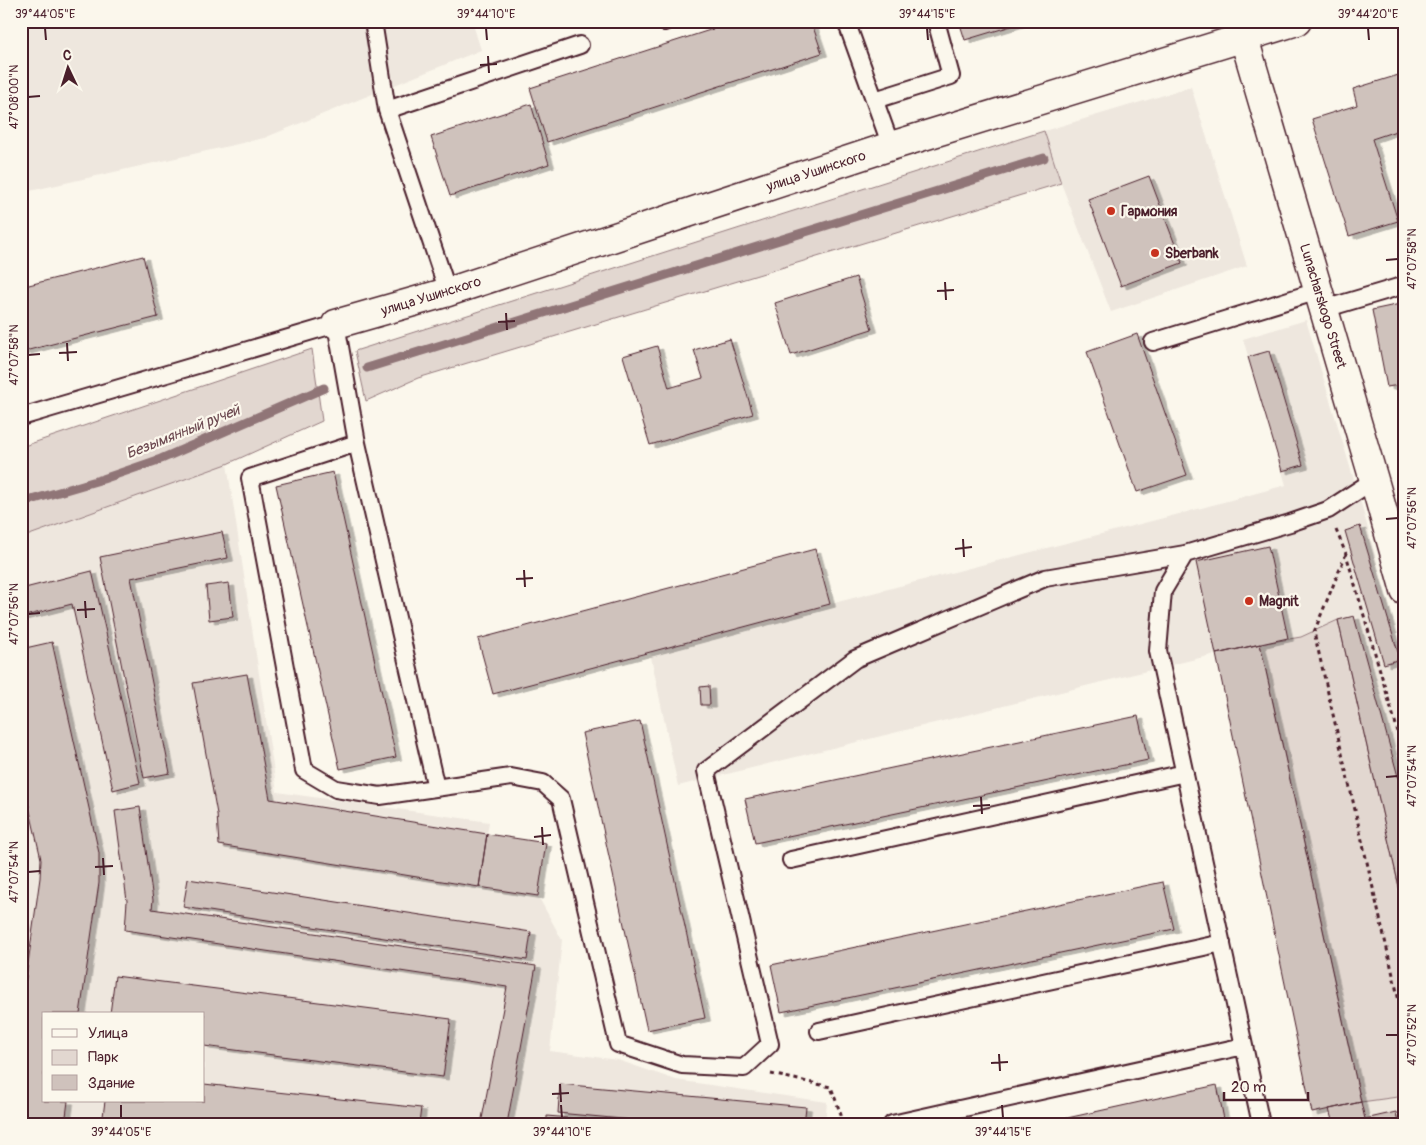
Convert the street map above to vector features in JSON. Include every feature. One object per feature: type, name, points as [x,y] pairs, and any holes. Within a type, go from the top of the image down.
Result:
[{"type":"street","name":"улица Ушинского","points":[[336,324],[448,292],[1241,30],[1296,21]]},
{"type":"street","name":"Lunacharskogo Street","points":[[1241,30],[1405,591]]},
{"type":"lane","points":[[373,21],[387,110],[448,292]]},
{"type":"lane","points":[[846,21],[891,146]]},
{"type":"lane","points":[[875,100],[951,76],[936,21]]},
{"type":"lane","points":[[387,110],[580,45]]},
{"type":"lane","points":[[1153,342],[1321,300],[1405,285]]},
{"type":"lane","points":[[21,417],[336,324],[357,443],[436,788]]},
{"type":"lane","points":[[357,443],[250,478],[304,770],[336,789],[380,796],[511,777],[543,783],[561,799],[618,1044],[682,1065],[744,1068],[770,1044],[706,771],[855,659],[1045,578],[1185,554],[1290,523],[1328,510],[1374,480]]},
{"type":"lane","points":[[1185,554],[1163,591],[1158,651],[1261,1124]]},
{"type":"lane","points":[[791,860],[1185,773]]},
{"type":"lane","points":[[818,1031],[1222,943]]},
{"type":"lane","points":[[892,1124],[1244,1046]]},
{"type":"path","points":[[1328,510],[1346,554],[1405,756]]},
{"type":"path","points":[[1346,554],[1314,632],[1405,1027]]},
{"type":"path","points":[[744,1068],[831,1087],[841,1114],[842,1124]]},
{"type":"shaded area","points":[[21,21],[472,21],[481,50],[264,138],[21,193]]},
{"type":"shaded area","points":[[1191,87],[1247,266],[1111,312],[1061,183],[1044,131]]},
{"type":"shaded area","points":[[1306,320],[1362,507],[1405,666],[1405,1076],[1216,654],[678,786],[650,652],[1286,485],[1243,339]]},
{"type":"shaded area","points":[[227,464],[277,792],[489,822],[479,887],[538,896],[562,940],[550,1051],[618,1060],[676,1080],[827,1102],[825,1124],[21,1124],[21,538]]},
{"type":"shaded area","points":[[1405,1096],[1405,1124],[1313,1124],[1312,1113],[1361,1102]]},
{"type":"green space","points":[[1044,131],[1061,183],[418,378],[366,401],[355,351]]},
{"type":"green space","points":[[312,349],[322,421],[227,464],[21,538],[21,447]]},
{"type":"green space","points":[[1338,620],[1405,913],[1405,1096],[1361,1102],[1260,644],[1301,637]]},
{"type":"building","points":[[738,21],[811,21],[822,53],[547,142],[530,88]]},
{"type":"building","points":[[959,21],[1028,21],[965,40]]},
{"type":"building","points":[[1405,73],[1405,128],[1372,139],[1398,221],[1349,236],[1312,119],[1357,105],[1353,89]]},
{"type":"building","points":[[531,104],[549,164],[450,196],[431,137]]},
{"type":"building","points":[[1149,176],[1182,263],[1121,286],[1088,199]]},
{"type":"building","points":[[143,256],[158,317],[21,352],[21,287]]},
{"type":"building","points":[[856,277],[872,329],[791,355],[775,303]]},
{"type":"building","points":[[1405,303],[1405,384],[1387,387],[1372,310]]},
{"type":"building","points":[[1137,334],[1187,475],[1137,492],[1087,352]]},
{"type":"building","points":[[730,339],[753,414],[650,445],[623,356],[657,346],[669,388],[703,378],[694,350]]},
{"type":"building","points":[[1269,351],[1303,465],[1282,471],[1248,357]]},
{"type":"building","points":[[333,472],[396,757],[340,769],[276,485]]},
{"type":"building","points":[[1360,526],[1400,659],[1384,664],[1345,531]]},
{"type":"building","points":[[222,532],[228,558],[131,578],[170,773],[144,778],[100,557]]},
{"type":"building","points":[[1268,546],[1288,638],[1216,654],[1196,562]]},
{"type":"building","points":[[815,549],[830,604],[493,694],[478,639]]},
{"type":"building","points":[[92,571],[140,783],[113,790],[72,604],[21,617],[21,589]]},
{"type":"building","points":[[229,583],[233,617],[209,620],[206,586]]},
{"type":"building","points":[[1354,616],[1405,802],[1405,913],[1338,620]]},
{"type":"building","points":[[52,642],[99,853],[99,883],[80,1012],[42,1012],[42,1102],[68,1102],[65,1124],[21,1124],[21,1013],[41,859],[21,772],[21,649]]},
{"type":"building","points":[[1260,644],[1361,1102],[1312,1113],[1216,654]]},
{"type":"building","points":[[247,674],[270,799],[487,834],[479,887],[219,845],[217,814],[193,683]]},
{"type":"building","points":[[709,686],[710,705],[701,705],[700,687]]},
{"type":"building","points":[[1138,716],[1148,760],[755,843],[745,799]]},
{"type":"building","points":[[640,721],[705,1018],[647,1030],[582,733]]},
{"type":"building","points":[[140,807],[153,900],[152,909],[536,966],[507,1124],[481,1124],[507,987],[125,930],[127,901],[115,811]]},
{"type":"building","points":[[487,834],[546,843],[538,896],[479,887]]},
{"type":"building","points":[[188,879],[531,932],[527,960],[183,907]]},
{"type":"building","points":[[1163,882],[1174,929],[781,1012],[771,965]]},
{"type":"building","points":[[115,976],[451,1019],[443,1077],[205,1046],[205,1012],[110,1012]]},
{"type":"building","points":[[205,1084],[421,1108],[419,1124],[102,1124],[105,1102],[205,1102]]},
{"type":"building","points":[[560,1084],[806,1107],[804,1124],[676,1124],[558,1113]]},
{"type":"building","points":[[1217,1085],[1225,1124],[1040,1124]]},
{"type":"building","points":[[1361,1102],[1365,1119],[1396,1112],[1398,1124],[1333,1124],[1329,1109]]},
{"type":"building","points":[[547,1116],[636,1124],[547,1124]]},
{"type":"waterway","points":[[367,368],[1044,158]]},
{"type":"waterway","name":"Безымянный ручей","points":[[21,503],[103,479],[161,459],[324,388]]},
{"type":"place","name":"Гармония","points":[[1111,211]]},
{"type":"place","name":"Sberbank","points":[[1155,253]]},
{"type":"place","name":"Magnit","points":[[1249,601]]}]
